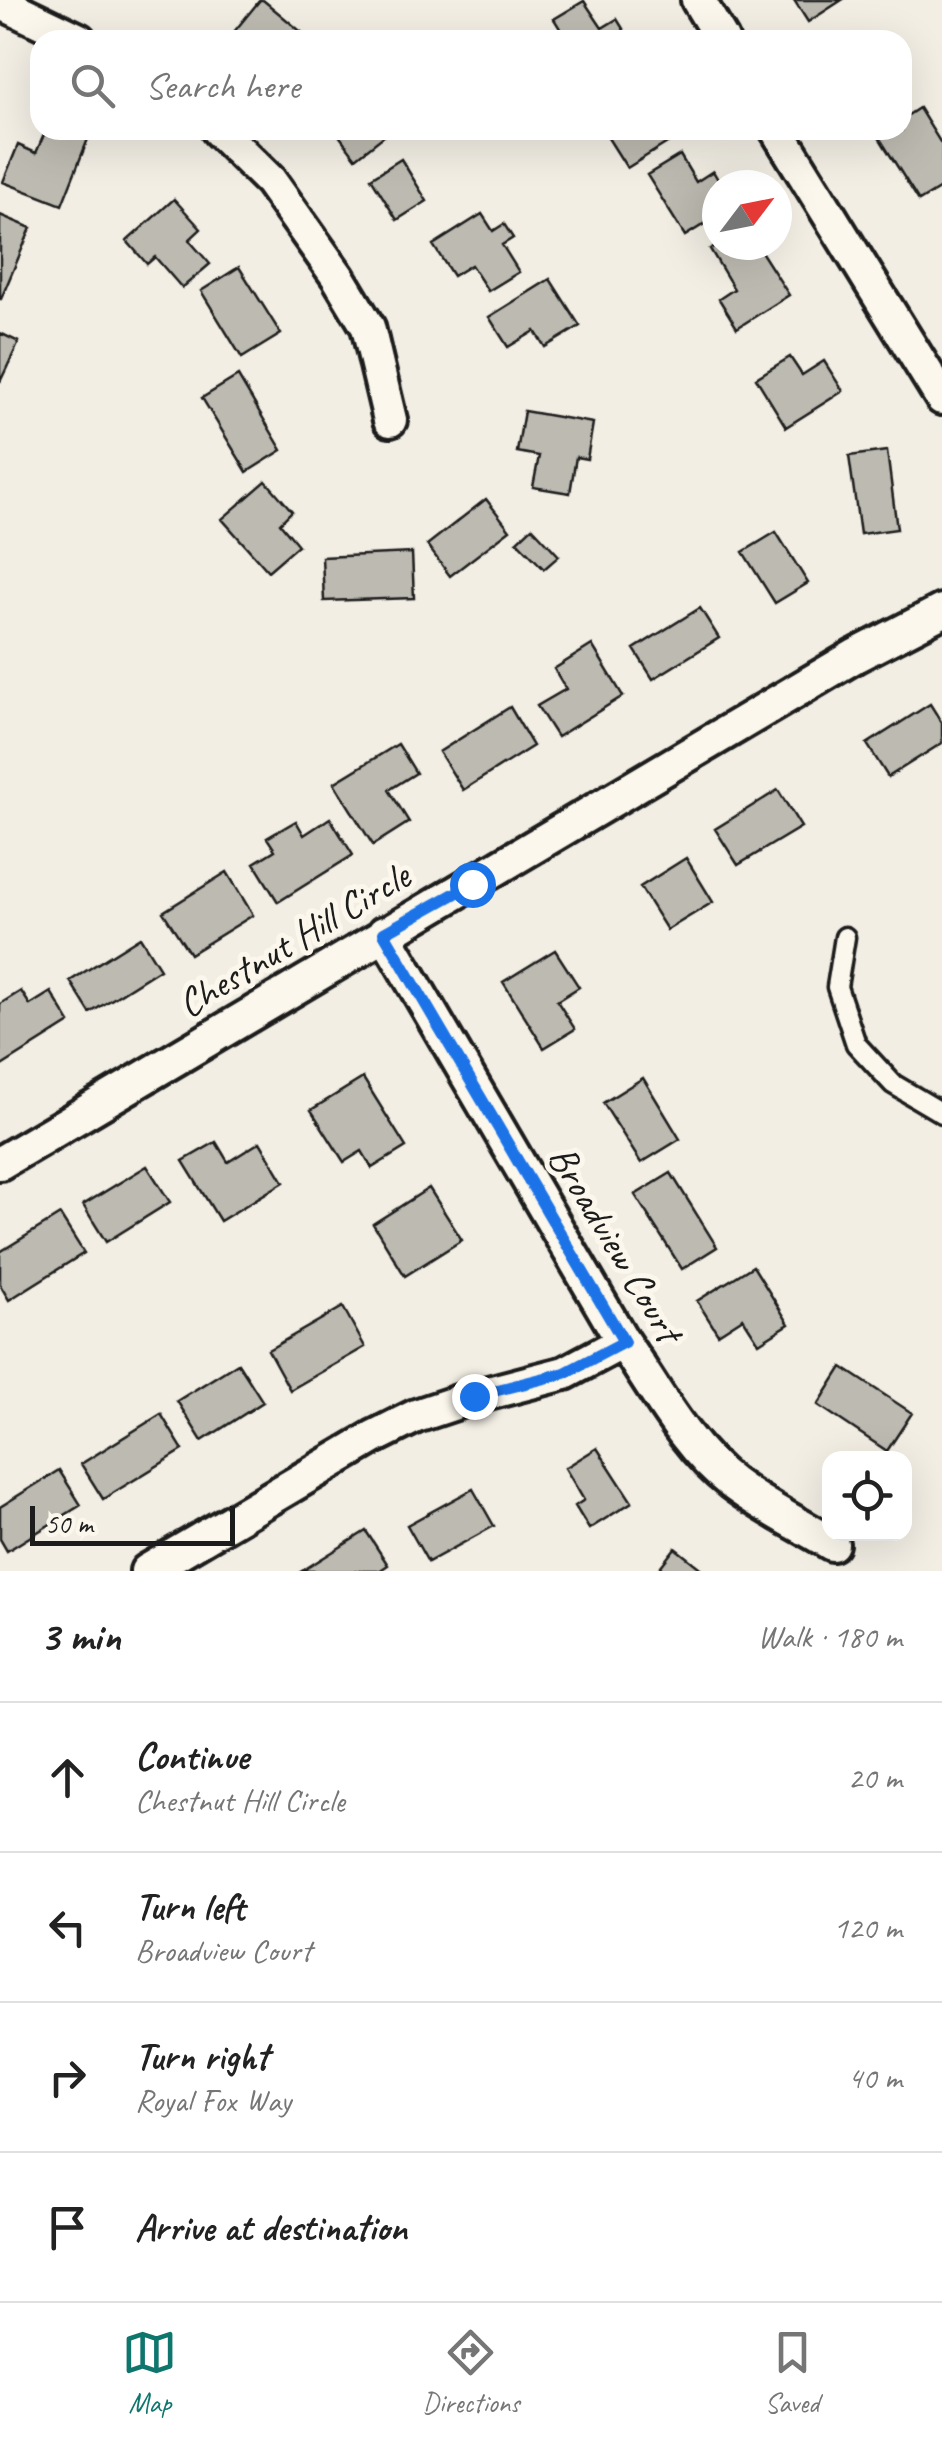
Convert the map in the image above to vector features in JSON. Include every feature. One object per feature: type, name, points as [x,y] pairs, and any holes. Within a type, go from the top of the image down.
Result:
[{"type":"street","points":[[698,0],[716,30]]},
{"type":"street","points":[[0,2],[58,30]]},
{"type":"street","points":[[228,140],[270,181],[338,276],[368,327],[390,420]]},
{"type":"street","points":[[783,140],[942,398]]},
{"type":"street","name":"Chestnut Hill Circle","points":[[0,1162],[855,656],[942,611]]},
{"type":"street","name":"Broadview Court","points":[[384,933],[624,1342],[701,1453],[732,1483],[832,1544]]},
{"type":"street","points":[[147,1571],[416,1416],[474,1396],[565,1373],[624,1342]]},
{"type":"lane","points":[[845,937],[838,986],[856,1044],[893,1084],[942,1113]]},
{"type":"building","points":[[263,0],[299,30],[235,30]]},
{"type":"building","points":[[794,0],[842,0],[808,22]]},
{"type":"building","points":[[584,1],[602,28],[617,19],[624,30],[561,30],[554,19]]},
{"type":"building","points":[[919,108],[942,145],[942,187],[919,201],[881,140],[912,140],[912,113]]},
{"type":"building","points":[[42,140],[88,140],[62,205],[3,182],[18,145],[36,153]]},
{"type":"building","points":[[342,140],[379,140],[356,158]]},
{"type":"building","points":[[609,140],[672,140],[627,168]]},
{"type":"building","points":[[680,155],[696,182],[702,178],[702,225],[685,236],[647,175]]},
{"type":"building","points":[[401,159],[427,201],[397,220],[371,178]]},
{"type":"building","points":[[174,199],[201,229],[189,240],[210,264],[182,288],[155,257],[147,264],[127,241]]},
{"type":"building","points":[[482,214],[493,231],[504,224],[513,238],[502,245],[519,272],[488,291],[471,265],[453,276],[433,245]]},
{"type":"building","points":[[0,215],[31,228],[1,299],[0,299]]},
{"type":"building","points":[[717,260],[767,260],[789,295],[737,328],[719,299],[734,289]]},
{"type":"building","points":[[239,267],[281,334],[242,358],[201,291]]},
{"type":"building","points":[[550,279],[580,326],[545,347],[535,331],[508,347],[489,317]]},
{"type":"building","points":[[0,333],[19,342],[0,382]]},
{"type":"building","points":[[790,357],[802,375],[824,361],[843,391],[786,427],[756,378]]},
{"type":"building","points":[[238,376],[282,450],[247,472],[202,398]]},
{"type":"building","points":[[524,411],[593,423],[587,459],[576,457],[570,493],[533,487],[539,456],[517,452]]},
{"type":"building","points":[[887,451],[897,529],[860,534],[849,456]]},
{"type":"building","points":[[266,481],[292,511],[280,523],[298,545],[268,571],[222,519]]},
{"type":"building","points":[[486,499],[510,530],[450,576],[427,545]]},
{"type":"building","points":[[532,527],[559,556],[544,569],[517,541]]},
{"type":"building","points":[[776,532],[808,583],[775,603],[743,552]]},
{"type":"building","points":[[412,553],[414,598],[324,601],[322,557]]},
{"type":"building","points":[[700,608],[719,638],[653,679],[634,649]]},
{"type":"building","points":[[592,645],[623,696],[557,737],[537,706],[566,689],[554,669]]},
{"type":"building","points":[[930,704],[942,723],[942,743],[888,777],[867,744]]},
{"type":"building","points":[[510,707],[533,746],[463,790],[439,752]]},
{"type":"building","points":[[398,744],[416,773],[389,790],[409,822],[373,845],[334,783]]},
{"type":"building","points":[[778,790],[801,827],[738,865],[715,829]]},
{"type":"building","points":[[330,818],[353,855],[278,902],[254,863],[275,850],[267,838],[296,821],[304,835]]},
{"type":"building","points":[[686,858],[713,902],[667,930],[640,887]]},
{"type":"building","points":[[227,872],[253,915],[190,954],[163,912]]},
{"type":"building","points":[[140,937],[160,969],[90,1013],[70,981]]},
{"type":"building","points":[[555,950],[579,987],[557,1001],[575,1029],[544,1048],[503,982]]},
{"type":"building","points":[[21,991],[30,1005],[51,992],[70,1023],[0,1067],[0,1004]]},
{"type":"building","points":[[363,1078],[406,1147],[372,1168],[362,1151],[344,1162],[311,1110]]},
{"type":"building","points":[[643,1078],[680,1139],[641,1163],[603,1103]]},
{"type":"building","points":[[216,1142],[228,1162],[260,1142],[284,1182],[220,1221],[183,1161]]},
{"type":"building","points":[[147,1166],[170,1202],[106,1242],[83,1205]]},
{"type":"building","points":[[671,1173],[717,1247],[682,1269],[635,1195]]},
{"type":"building","points":[[429,1188],[462,1240],[405,1276],[373,1224]]},
{"type":"building","points":[[60,1215],[84,1253],[9,1300],[0,1285],[0,1252]]},
{"type":"building","points":[[753,1266],[789,1324],[759,1343],[743,1318],[718,1334],[697,1301]]},
{"type":"building","points":[[343,1307],[365,1347],[290,1390],[268,1350]]},
{"type":"building","points":[[238,1363],[263,1402],[202,1441],[177,1401]]},
{"type":"building","points":[[842,1367],[912,1413],[887,1451],[818,1405]]},
{"type":"building","points":[[161,1414],[183,1450],[103,1499],[81,1464]]},
{"type":"building","points":[[597,1448],[632,1502],[589,1529],[575,1506],[584,1500],[565,1468]]},
{"type":"building","points":[[59,1470],[81,1505],[7,1551],[0,1539],[0,1507]]},
{"type":"building","points":[[473,1489],[494,1526],[428,1562],[407,1525]]},
{"type":"building","points":[[366,1531],[388,1565],[379,1571],[302,1571]]},
{"type":"building","points":[[675,1548],[704,1571],[657,1571]]},
{"type":"route","points":[[472,884],[384,933],[624,1342],[565,1373],[474,1396]]}]
